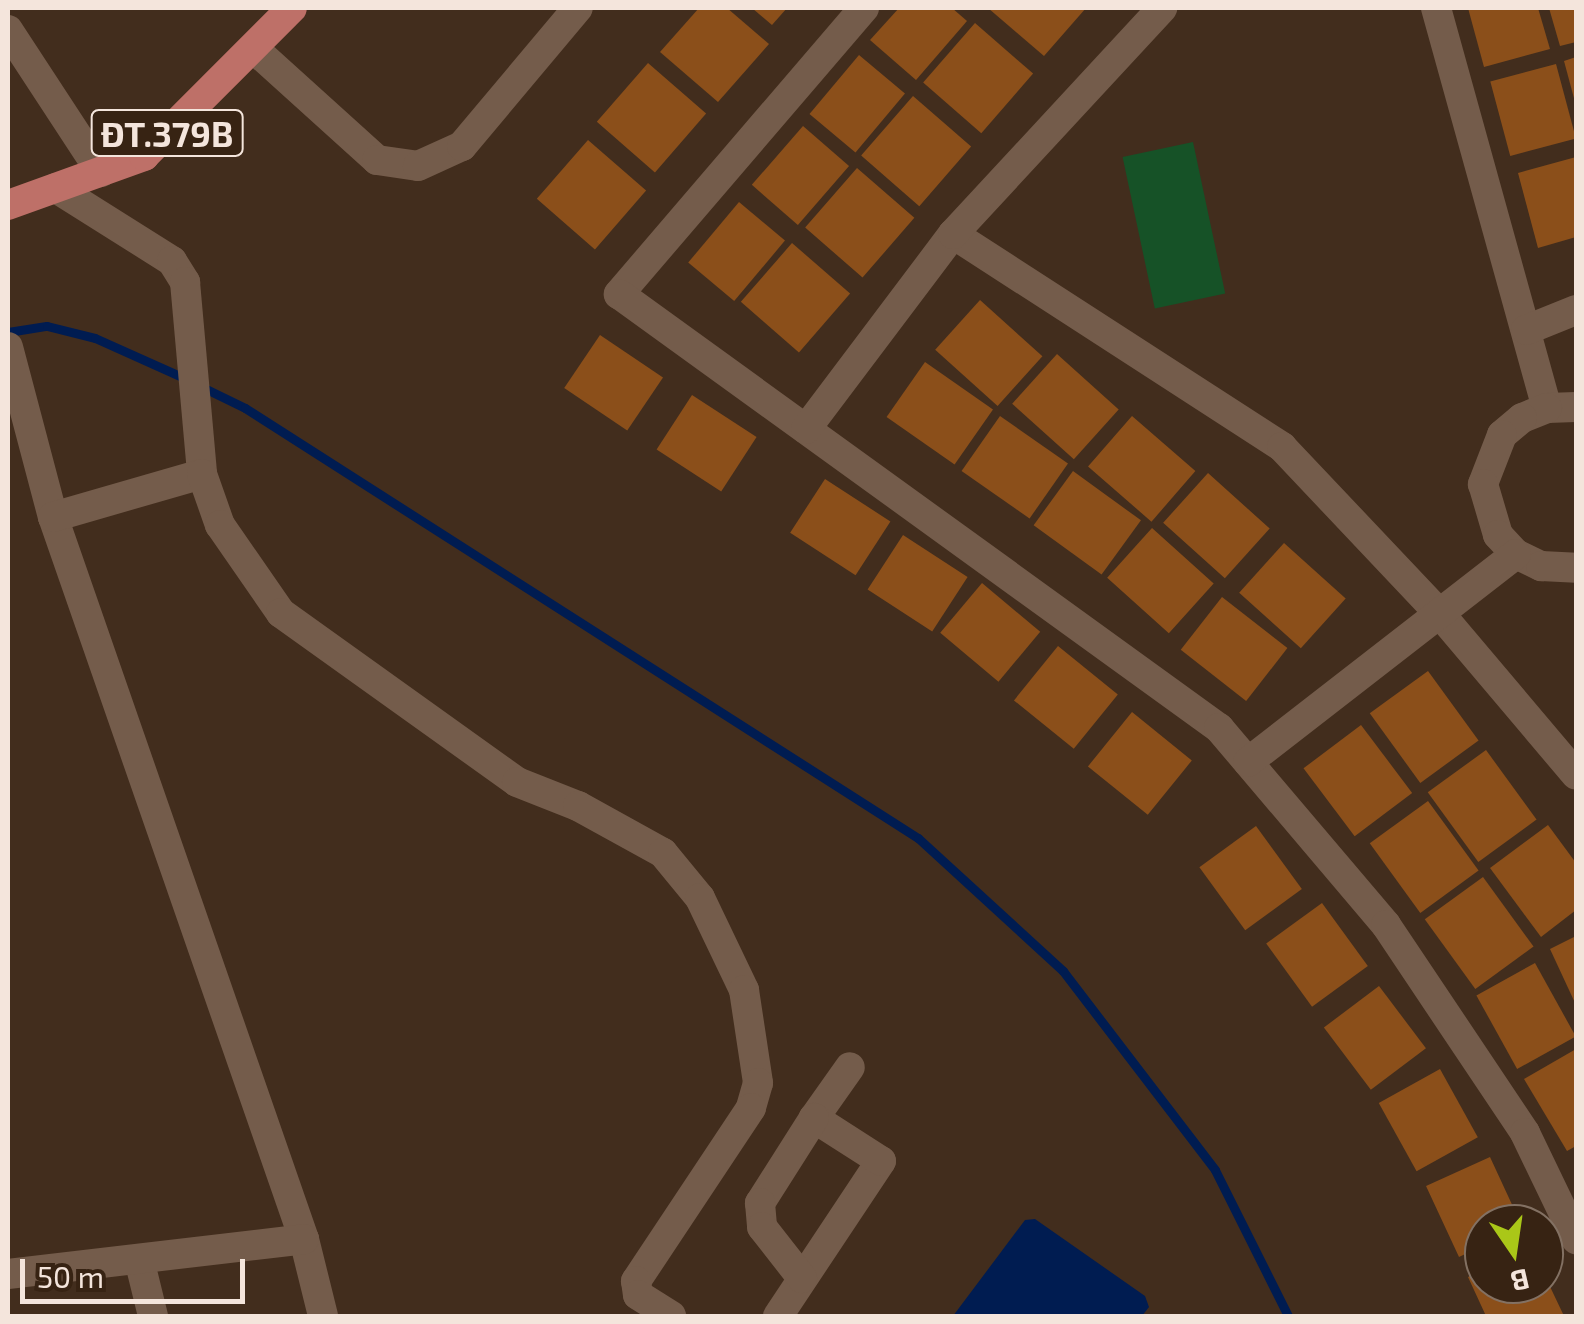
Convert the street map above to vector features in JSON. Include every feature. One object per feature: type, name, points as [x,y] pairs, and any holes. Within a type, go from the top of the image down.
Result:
[{"type":"main road","name":"ĐT.379B","points":[[8,206],[144,156],[292,8]]},
{"type":"street","points":[[253,48],[377,160],[418,166],[462,146],[578,8]]},
{"type":"street","points":[[864,8],[619,294],[1220,728],[1386,925],[1526,1133],[1576,1239]]},
{"type":"street","points":[[806,429],[953,234],[1162,8]]},
{"type":"street","points":[[1436,8],[1526,330],[1562,407],[1502,435],[1483,484],[1498,534],[1516,554],[1541,566],[1576,568]]},
{"type":"street","points":[[8,30],[101,172]]},
{"type":"street","points":[[56,188],[172,261],[185,282],[200,464],[220,525],[282,613],[516,782],[578,806],[663,853],[700,898],[744,990],[758,1083],[751,1108],[636,1280],[638,1296],[670,1316]]},
{"type":"street","points":[[953,234],[1282,447],[1441,615],[1576,775]]},
{"type":"street","points":[[1526,330],[1576,310]]},
{"type":"street","points":[[10,356],[53,516],[304,1239],[324,1316]]},
{"type":"street","points":[[53,516],[200,464]]},
{"type":"street","points":[[1248,762],[1516,554]]},
{"type":"street","points":[[802,1278],[762,1227],[760,1203],[850,1067]]},
{"type":"street","points":[[778,1316],[882,1161],[814,1118]]},
{"type":"street","points":[[8,1274],[304,1239]]},
{"type":"street","points":[[138,1259],[153,1316]]},
{"type":"green space","points":[[1193,142],[1225,294],[1155,309],[1123,157]]},
{"type":"water","points":[[1035,1219],[1145,1296],[1149,1307],[1142,1316],[953,1316],[1025,1220]]},
{"type":"building","points":[[699,8],[727,8],[769,44],[718,102],[660,52]]},
{"type":"building","points":[[752,8],[787,8],[772,25]]},
{"type":"building","points":[[899,8],[952,8],[967,21],[916,80],[870,40]]},
{"type":"building","points":[[988,8],[1086,8],[1044,56]]},
{"type":"building","points":[[1468,8],[1538,8],[1550,49],[1484,67]]},
{"type":"building","points":[[1549,8],[1576,8],[1576,42],[1560,46]]},
{"type":"building","points":[[975,23],[1033,74],[981,133],[923,83]]},
{"type":"building","points":[[859,55],[905,94],[855,153],[810,114]]},
{"type":"building","points":[[1576,57],[1576,101],[1575,102],[1564,61]]},
{"type":"building","points":[[648,63],[706,114],[655,172],[597,122]]},
{"type":"building","points":[[1556,64],[1576,138],[1510,156],[1490,82]]},
{"type":"building","points":[[913,96],[971,147],[919,206],[861,156]]},
{"type":"building","points":[[803,126],[849,166],[798,225],[752,185]]},
{"type":"building","points":[[588,140],[646,191],[595,249],[537,199]]},
{"type":"building","points":[[1576,157],[1576,237],[1538,248],[1518,173]]},
{"type":"building","points":[[857,168],[914,218],[863,277],[805,228]]},
{"type":"building","points":[[739,202],[785,241],[734,301],[688,263]]},
{"type":"building","points":[[792,243],[850,294],[799,352],[741,302]]},
{"type":"building","points":[[980,300],[1042,356],[998,406],[935,350]]},
{"type":"building","points":[[600,335],[663,377],[627,431],[564,388]]},
{"type":"building","points":[[1057,354],[1119,410],[1074,459],[1012,404]]},
{"type":"building","points":[[925,362],[993,410],[955,464],[887,417]]},
{"type":"building","points":[[692,395],[757,437],[721,491],[657,450]]},
{"type":"building","points":[[1000,416],[1068,464],[1030,518],[962,471]]},
{"type":"building","points":[[1132,416],[1195,471],[1151,522],[1088,467]]},
{"type":"building","points":[[1073,471],[1141,520],[1102,575],[1034,525]]},
{"type":"building","points":[[1208,473],[1270,529],[1225,578],[1163,523]]},
{"type":"building","points":[[825,479],[890,521],[856,575],[790,533]]},
{"type":"building","points":[[1152,528],[1214,584],[1169,633],[1107,578]]},
{"type":"building","points":[[903,535],[968,577],[932,631],[868,590]]},
{"type":"building","points":[[1284,543],[1346,599],[1301,648],[1239,593]]},
{"type":"building","points":[[982,583],[1040,632],[998,682],[940,633]]},
{"type":"building","points":[[1222,597],[1287,648],[1246,701],[1181,650]]},
{"type":"building","points":[[1058,646],[1118,694],[1074,749],[1014,700]]},
{"type":"building","points":[[1428,671],[1479,741],[1420,783],[1370,713]]},
{"type":"building","points":[[1132,712],[1192,760],[1148,815],[1088,766]]},
{"type":"building","points":[[1361,725],[1412,793],[1355,836],[1303,768]]},
{"type":"building","points":[[1486,750],[1537,820],[1478,862],[1428,792]]},
{"type":"building","points":[[1428,801],[1479,871],[1420,913],[1370,843]]},
{"type":"building","points":[[1548,825],[1576,863],[1576,910],[1541,937],[1490,868]]},
{"type":"building","points":[[1256,826],[1302,889],[1245,930],[1199,867]]},
{"type":"building","points":[[1483,877],[1534,947],[1475,989],[1425,919]]},
{"type":"building","points":[[1322,903],[1368,966],[1312,1007],[1266,944]]},
{"type":"building","points":[[1576,936],[1576,1005],[1550,949]]},
{"type":"building","points":[[1535,963],[1576,1036],[1517,1069],[1476,995]]},
{"type":"building","points":[[1379,986],[1426,1048],[1371,1090],[1324,1028]]},
{"type":"building","points":[[1576,1049],[1576,1146],[1567,1151],[1524,1079]]},
{"type":"building","points":[[1440,1069],[1478,1137],[1417,1171],[1379,1103]]},
{"type":"building","points":[[1490,1157],[1512,1204],[1464,1204],[1464,1255],[1459,1257],[1426,1186]]},
{"type":"building","points":[[1480,1304],[1558,1304],[1564,1316],[1486,1316]]},
{"type":"waterway","points":[[8,332],[47,326],[95,338],[189,380]]},
{"type":"waterway","points":[[202,387],[245,408],[918,838],[1063,971],[1215,1170],[1288,1316]]}]
